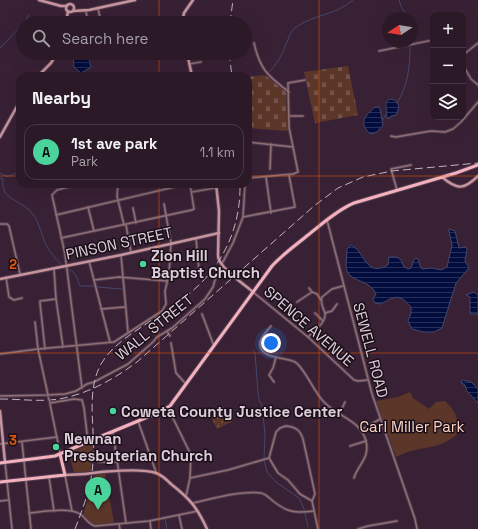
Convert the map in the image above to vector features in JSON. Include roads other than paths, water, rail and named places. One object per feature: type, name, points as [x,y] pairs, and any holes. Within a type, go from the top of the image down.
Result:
[{"type":"main road","points":[[0,463],[61,456],[97,438],[168,407],[278,260],[327,220],[349,205],[478,165]]},
{"type":"main road","points":[[0,482],[65,476],[61,456]]},
{"type":"street","points":[[39,0],[61,6],[72,11],[86,11],[135,0]]},
{"type":"street","points":[[70,16],[73,6],[71,0]]},
{"type":"street","points":[[66,16],[67,8],[71,0]]},
{"type":"street","points":[[183,16],[192,0]]},
{"type":"street","points":[[67,8],[73,6]]},
{"type":"street","points":[[73,6],[76,9],[86,11]]},
{"type":"street","points":[[98,8],[100,16]]},
{"type":"street","points":[[86,11],[87,16]]},
{"type":"street","points":[[379,51],[430,41]]},
{"type":"street","points":[[254,43],[266,73],[289,92]]},
{"type":"street","points":[[466,52],[478,43]]},
{"type":"street","points":[[42,72],[53,60]]},
{"type":"street","points":[[188,60],[191,72]]},
{"type":"street","points":[[189,64],[201,62]]},
{"type":"street","points":[[466,70],[471,79],[478,85]]},
{"type":"street","points":[[252,178],[289,175],[298,172],[289,127],[290,116],[288,83],[305,80]]},
{"type":"street","points":[[391,136],[431,131],[445,132],[453,129],[478,102]]},
{"type":"street","points":[[0,137],[16,108]]},
{"type":"street","points":[[290,116],[303,116]]},
{"type":"street","points":[[252,142],[294,147]]},
{"type":"street","points":[[270,169],[271,144]]},
{"type":"street","points":[[397,190],[391,169],[411,165]]},
{"type":"street","points":[[243,217],[295,207],[289,175]]},
{"type":"street","points":[[442,177],[450,184],[460,187],[468,185],[478,176]]},
{"type":"street","points":[[266,177],[271,212]]},
{"type":"street","points":[[64,188],[54,191],[52,194],[52,200],[62,238],[75,346],[82,388]]},
{"type":"street","points":[[117,188],[131,252]]},
{"type":"street","points":[[56,215],[171,188]]},
{"type":"street","points":[[62,238],[192,210],[194,209],[194,204],[190,188]]},
{"type":"street","points":[[192,192],[216,188],[219,203],[218,256],[221,264]]},
{"type":"street","name":"WALL STREET","points":[[0,396],[48,396],[67,393],[82,388],[87,384],[94,382],[128,364],[157,337],[167,331],[209,294],[221,264],[233,243],[243,217],[245,188]]},
{"type":"street","points":[[0,354],[110,343],[117,341],[164,309],[166,304],[165,291],[169,274],[171,243],[164,204]]},
{"type":"street","points":[[88,207],[94,231]]},
{"type":"street","points":[[133,208],[136,222]]},
{"type":"street","name":"SEWELL ROAD","points":[[327,220],[368,380],[417,529]]},
{"type":"street","points":[[0,224],[7,224],[9,226],[20,274]]},
{"type":"street","name":"PINSON STREET","points":[[0,279],[219,233]]},
{"type":"street","points":[[169,274],[199,270],[196,238]]},
{"type":"street","points":[[120,255],[129,333]]},
{"type":"street","points":[[89,261],[110,343]]},
{"type":"street","name":"SPENCE AVENUE","points":[[221,264],[308,337],[354,380],[368,380]]},
{"type":"street","points":[[54,267],[56,299],[64,347]]},
{"type":"street","points":[[6,277],[8,295],[10,298],[14,300],[22,298]]},
{"type":"street","points":[[94,280],[123,278],[167,281]]},
{"type":"street","points":[[321,300],[322,297],[332,289],[344,286]]},
{"type":"street","points":[[308,337],[323,321],[325,313],[321,305],[321,300],[317,294],[312,292],[309,288]]},
{"type":"street","points":[[297,302],[312,292]]},
{"type":"street","points":[[45,349],[40,303],[56,299]]},
{"type":"street","points":[[325,313],[332,311],[337,304]]},
{"type":"street","points":[[101,309],[125,307]]},
{"type":"street","points":[[315,313],[323,321]]},
{"type":"street","points":[[202,314],[214,346]]},
{"type":"street","points":[[35,322],[38,349],[61,456]]},
{"type":"street","points":[[271,326],[260,340],[259,344],[263,351],[276,357],[295,362],[320,398],[339,415],[355,424],[362,430],[367,447],[365,458],[354,478]]},
{"type":"street","points":[[167,331],[170,336]]},
{"type":"street","points":[[171,342],[176,373],[186,384]]},
{"type":"street","points":[[274,382],[269,375],[276,357]]},
{"type":"street","points":[[50,403],[74,399],[82,400],[89,442]]},
{"type":"street","points":[[339,415],[345,402]]},
{"type":"street","points":[[168,407],[191,455],[190,478],[186,496]]},
{"type":"street","points":[[0,411],[1,444],[5,462],[12,529]]},
{"type":"street","points":[[362,430],[380,419]]},
{"type":"street","points":[[138,421],[156,473]]},
{"type":"street","points":[[312,501],[300,494],[288,480],[278,473],[269,458],[275,436],[280,428],[292,426],[301,432],[315,494],[312,501],[318,529]]},
{"type":"street","points":[[113,432],[126,523]]},
{"type":"street","points":[[1,444],[57,438]]},
{"type":"street","points":[[350,446],[366,441]]},
{"type":"street","points":[[22,442],[31,529]]},
{"type":"street","points":[[98,456],[98,462],[117,462]]},
{"type":"street","points":[[190,478],[228,470],[269,458]]},
{"type":"street","points":[[72,511],[65,476],[126,470],[156,473],[193,503],[207,529]]},
{"type":"street","points":[[50,477],[54,511]]},
{"type":"street","points":[[193,503],[247,493],[261,493],[267,495],[285,510],[300,512],[314,511]]},
{"type":"street","points":[[0,501],[9,500]]},
{"type":"street","points":[[29,512],[72,511],[80,514],[92,526],[149,521],[198,512]]},
{"type":"street","points":[[180,515],[182,529]]},
{"type":"street","points":[[149,521],[151,529]]},
{"type":"street","points":[[358,529],[397,521]]},
{"type":"street","points":[[119,524],[120,529]]},
{"type":"waterway","points":[[268,73],[279,60],[291,33],[295,28],[309,20],[339,9],[353,0]]},
{"type":"waterway","points":[[399,0],[404,12]]},
{"type":"waterway","points":[[0,48],[16,31]]},
{"type":"waterway","points":[[397,103],[404,89],[408,76],[410,48]]},
{"type":"waterway","points":[[382,120],[386,115]]},
{"type":"waterway","points":[[0,173],[6,176],[16,173]]},
{"type":"waterway","points":[[0,178],[3,179],[3,186],[8,196],[27,208],[34,216],[46,245],[63,267],[74,273],[80,286],[94,286]]},
{"type":"waterway","points":[[97,287],[122,289]]},
{"type":"waterway","points":[[253,350],[255,353],[258,392],[259,400],[262,405],[265,434],[264,459]]},
{"type":"waterway","points":[[264,460],[267,472],[276,482],[299,498],[305,511]]},
{"type":"waterway","points":[[305,513],[308,527]]},
{"type":"waterway","points":[[165,519],[167,529]]},
{"type":"railway","points":[[231,16],[233,0]]},
{"type":"railway","points":[[230,60],[231,72]]},
{"type":"railway","points":[[0,399],[52,400],[70,397],[90,390],[119,374],[137,362],[314,206],[338,188],[363,177],[392,171],[478,163]]},
{"type":"railway","points":[[75,529],[87,496],[91,479],[94,450],[92,412],[93,387],[101,364],[120,342],[185,297],[212,271],[221,258],[233,230],[237,215],[240,188]]},
{"type":"place","name":"Zion Hill Baptist Church","points":[[143,264]]},
{"type":"place","name":"Coweta County Justice Center","points":[[113,411]]},
{"type":"place","name":"Newnan Presbyterian Church","points":[[56,447]]},
{"type":"place","name":"1st ave park","points":[[98,510]]},
{"type":"park label","name":"Carl Miller Park","points":[[412,426]]}]
